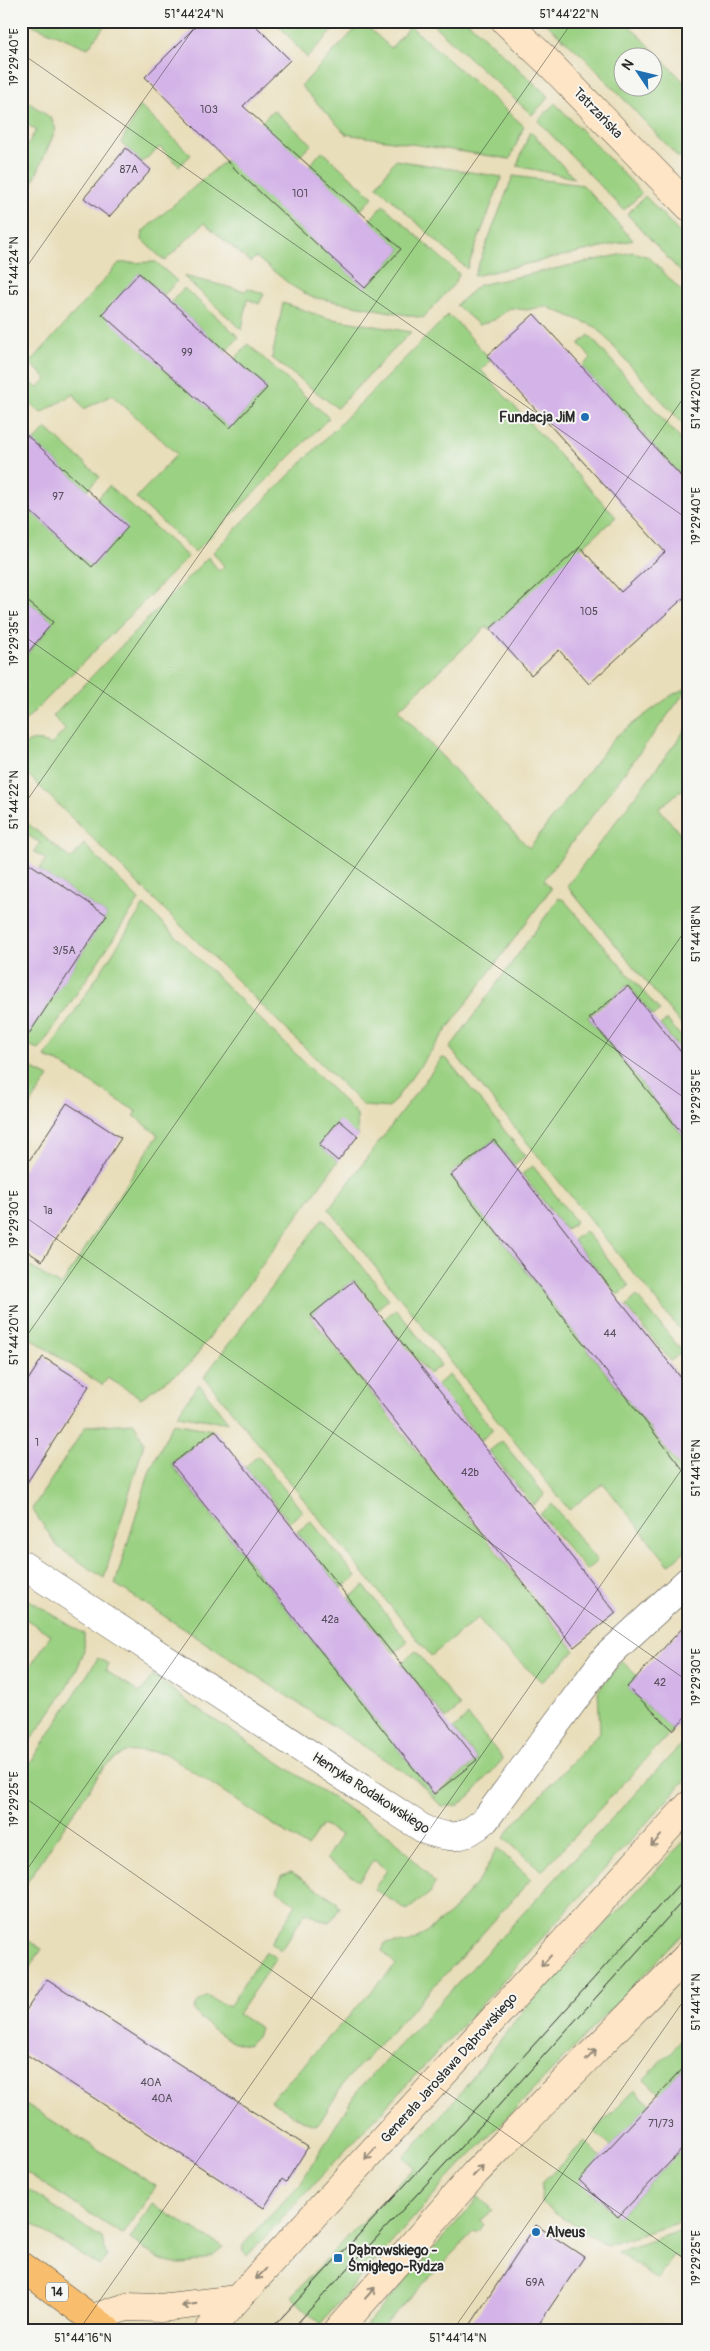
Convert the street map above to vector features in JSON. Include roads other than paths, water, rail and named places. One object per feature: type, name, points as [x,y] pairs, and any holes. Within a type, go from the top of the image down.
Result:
[{"type":"main road","name":"Tatrzańska","points":[[505,21],[546,60],[689,207]]},
{"type":"main road","name":"Generała Jarosława Dąbrowskiego","points":[[209,2330],[689,1805]]},
{"type":"main road","points":[[338,2330],[475,2174],[689,1954]]},
{"type":"main road","name":"14","points":[[21,2266],[99,2324]]},
{"type":"main road","points":[[99,2324],[127,2307],[160,2308],[237,2299]]},
{"type":"street","name":"Henryka Rodakowskiego","points":[[21,1564],[425,1830],[450,1837],[456,1837],[475,1829],[485,1820],[606,1657],[689,1580]]},
{"type":"tram line","points":[[270,2330],[474,2111],[689,1873]]},
{"type":"tram line","points":[[291,2330],[483,2123],[689,1894]]},
{"type":"place","name":"Fundacja JiM","points":[[585,417]]},
{"type":"place","name":"Alveus","points":[[536,2232]]},
{"type":"place","name":"Dąbrowskiego - Śmigłego-Rydza","points":[[338,2258]]}]
